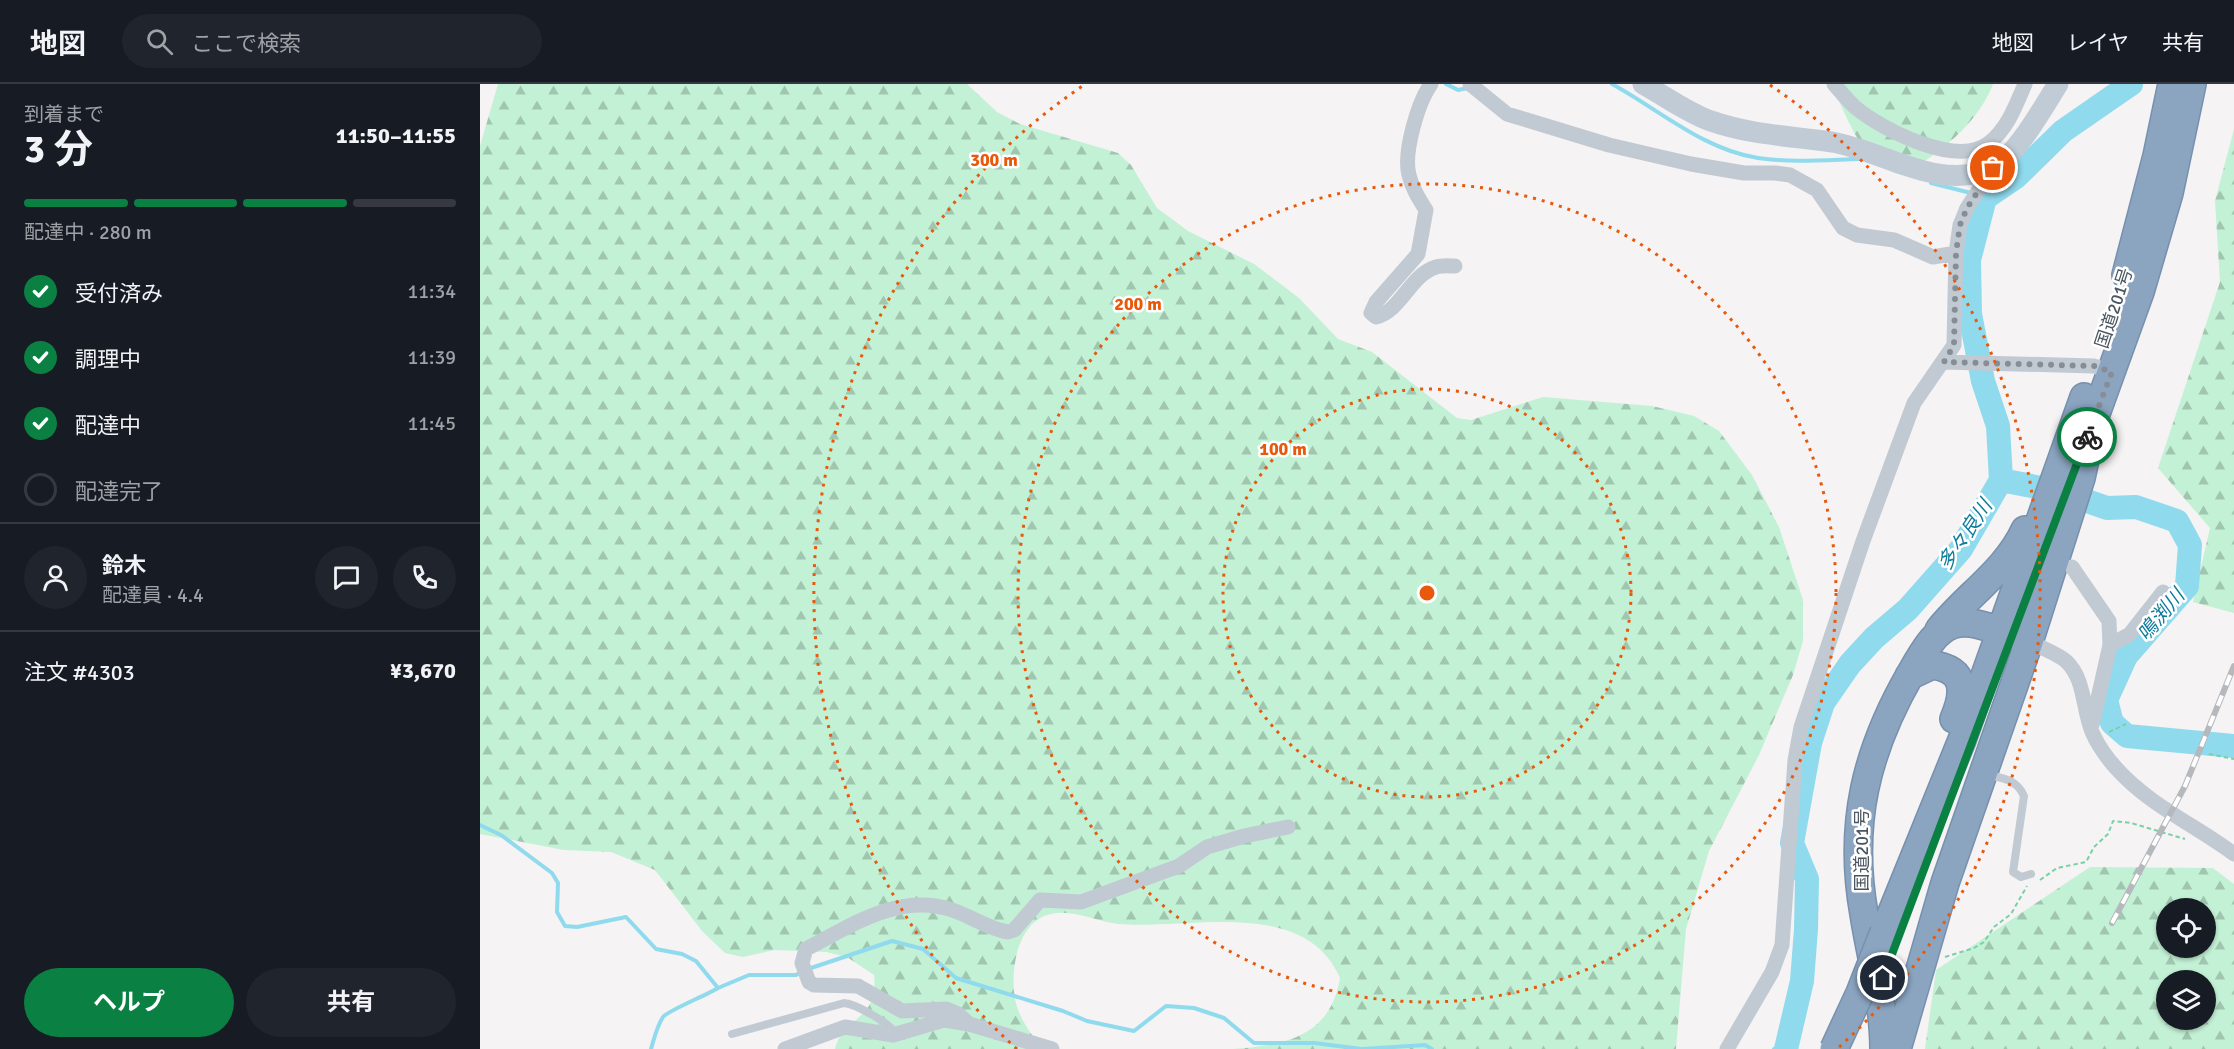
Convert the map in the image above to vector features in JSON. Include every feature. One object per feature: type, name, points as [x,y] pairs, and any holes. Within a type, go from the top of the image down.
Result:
[{"type":"highway","name":"国道201号","points":[[1884,1049],[1881,999],[1885,935],[1864,917],[1859,875],[1861,804],[1871,757],[1909,676],[1938,631],[2020,541],[2034,508],[2060,503],[2103,369],[2157,156],[2172,84]]},
{"type":"highway","name":"国道201号","points":[[2070,475],[2093,422],[2103,369],[2140,292],[2166,204],[2192,84]]},
{"type":"highway","points":[[1834,1049],[2014,636],[2060,503]]},
{"type":"highway","points":[[1938,631],[1958,622],[2014,636]]},
{"type":"highway","points":[[1898,1049],[1911,996],[1945,883],[1984,774],[2014,636]]},
{"type":"highway","points":[[1853,1049],[1875,1000],[1885,935],[1933,810],[1962,740],[2014,636]]},
{"type":"highway","points":[[1909,676],[1932,665],[1941,666],[1952,671],[1960,681],[1962,692],[1943,744],[1933,810]]},
{"type":"highway","points":[[1885,935],[1886,971],[1898,987],[1911,996]]},
{"type":"highway","points":[[1881,999],[1890,1004],[1901,1003],[1911,996]]},
{"type":"street","points":[[1431,84],[1423,95],[1409,152],[1408,174],[1416,196],[1426,210],[1418,254],[1376,302],[1371,313],[1376,317],[1384,315],[1419,277],[1436,267],[1455,266]]},
{"type":"street","points":[[1470,84],[1493,106],[1507,114],[1609,145],[1691,164],[1744,173],[1775,172],[1790,176],[1817,190],[1842,228],[1857,235],[1894,240],[1933,257],[1956,253]]},
{"type":"street","points":[[1643,84],[1709,120],[1753,133],[1834,143],[1931,173],[1987,176]]},
{"type":"street","points":[[1834,84],[1857,108],[1902,135],[1929,147],[1962,152],[1988,144],[2008,123],[2025,84]]},
{"type":"street","points":[[1726,1049],[1772,972],[1782,945],[1795,760],[1801,727],[1914,403],[1954,345],[1956,253],[1960,225],[1967,208],[1987,176],[2014,148],[2058,84]]},
{"type":"street","points":[[1944,362],[2103,369]]},
{"type":"street","points":[[2072,567],[2109,621],[2110,645],[2093,733]]},
{"type":"street","points":[[2110,645],[2130,634],[2163,592]]},
{"type":"street","points":[[2014,636],[2065,661],[2074,672],[2093,733],[2115,767],[2137,788],[2234,854]]},
{"type":"street","points":[[969,1024],[958,1014],[946,1009],[902,1011],[858,986],[824,986],[808,982],[802,963],[806,949],[888,908],[910,905],[951,909],[1008,932],[1014,930],[1040,900],[1082,902],[1179,866],[1207,847],[1244,836],[1288,827]]},
{"type":"street","points":[[785,1049],[844,1027],[896,1034],[944,1020],[969,1024],[1052,1049]]},
{"type":"lane","points":[[1984,774],[2006,779],[2019,786],[2024,796],[2013,872],[2021,877],[2031,874]]},
{"type":"lane","points":[[732,1034],[844,1003],[857,1006],[871,1016],[889,1023],[896,1034]]},
{"type":"path","points":[[2093,733],[2126,724]]},
{"type":"path","points":[[2209,754],[2234,759]]},
{"type":"path","points":[[2038,881],[2057,868],[2086,862],[2094,847],[2108,834],[2113,821],[2132,823],[2187,840]]},
{"type":"path","points":[[1939,961],[1946,956],[1974,948],[1984,942],[1994,927],[2011,914],[2022,892],[2031,884]]},
{"type":"green space","points":[[498,84],[967,84],[997,112],[1020,124],[1118,153],[1131,165],[1157,208],[1188,231],[1254,264],[1299,298],[1338,339],[1372,352],[1457,418],[1471,420],[1543,397],[1652,406],[1694,416],[1719,431],[1752,475],[1779,527],[1803,600],[1803,641],[1793,675],[1759,755],[1709,851],[1686,929],[1676,1049],[1233,1049],[1287,1041],[1315,1026],[1326,1014],[1335,998],[1340,978],[1323,952],[1300,936],[1273,926],[1242,922],[1119,924],[1076,914],[1059,913],[1039,919],[1029,928],[1022,939],[1014,967],[1013,982],[1017,1007],[1028,1030],[1044,1049],[835,1049],[839,1038],[866,1010],[874,990],[874,975],[847,957],[826,952],[774,950],[743,957],[725,953],[702,931],[655,870],[611,852],[564,850],[480,834],[480,146]]},
{"type":"green space","points":[[1828,84],[1993,84],[1978,112],[1955,137],[1943,148],[1902,175],[1882,166],[1866,151]]},
{"type":"green space","points":[[2234,129],[2234,613],[2193,602],[2210,528],[2158,468],[2220,282],[2215,201]]},
{"type":"green space","points":[[2090,867],[2213,868],[2234,884],[2234,1049],[1925,1049],[1936,970]]},
{"type":"waterway","points":[[1446,84],[1458,90],[1468,88]]},
{"type":"waterway","points":[[1612,84],[1700,138],[1738,154],[1783,160],[1859,159]]},
{"type":"waterway","name":"多々良川","points":[[1786,1049],[1802,981],[1806,929],[1807,879],[1792,843],[1810,743],[1823,703],[1850,664],[1874,638],[1908,609],[1961,549],[2001,480],[1998,426],[1983,381],[1970,314],[1969,260],[1985,198],[2016,177],[2063,131],[2131,84]]},
{"type":"waterway","points":[[1931,183],[1971,193]]},
{"type":"waterway","name":"鳴渕川","points":[[2001,480],[2061,492],[2107,508],[2136,507],[2177,521],[2190,545],[2187,586],[2126,656],[2106,700],[2112,723],[2127,736],[2234,746]]},
{"type":"waterway","points":[[480,825],[501,835],[552,873],[558,883],[557,912],[565,926],[577,927],[626,917],[656,949],[682,954],[696,961],[718,988],[749,975],[796,975],[801,972]]},
{"type":"waterway","points":[[808,969],[892,941],[923,949],[956,978],[1063,1011],[1087,1021],[1134,1031],[1166,1006],[1194,1008],[1224,1018],[1254,1043],[1314,1043],[1362,1049],[1425,1045],[1432,1049]]},
{"type":"waterway","points":[[651,1049],[657,1028],[666,1014],[718,988]]},
{"type":"waterway","points":[[1774,1049],[1788,1042]]},
{"type":"railway","points":[[2112,923],[2185,786],[2234,666]]},
{"type":"way so far","points":[[1993,168],[1967,208],[1960,225],[1956,253],[1954,345],[1944,362],[2094,366],[2112,372],[2087,437]]},
{"type":"route","points":[[1883,978],[2087,437]]}]
